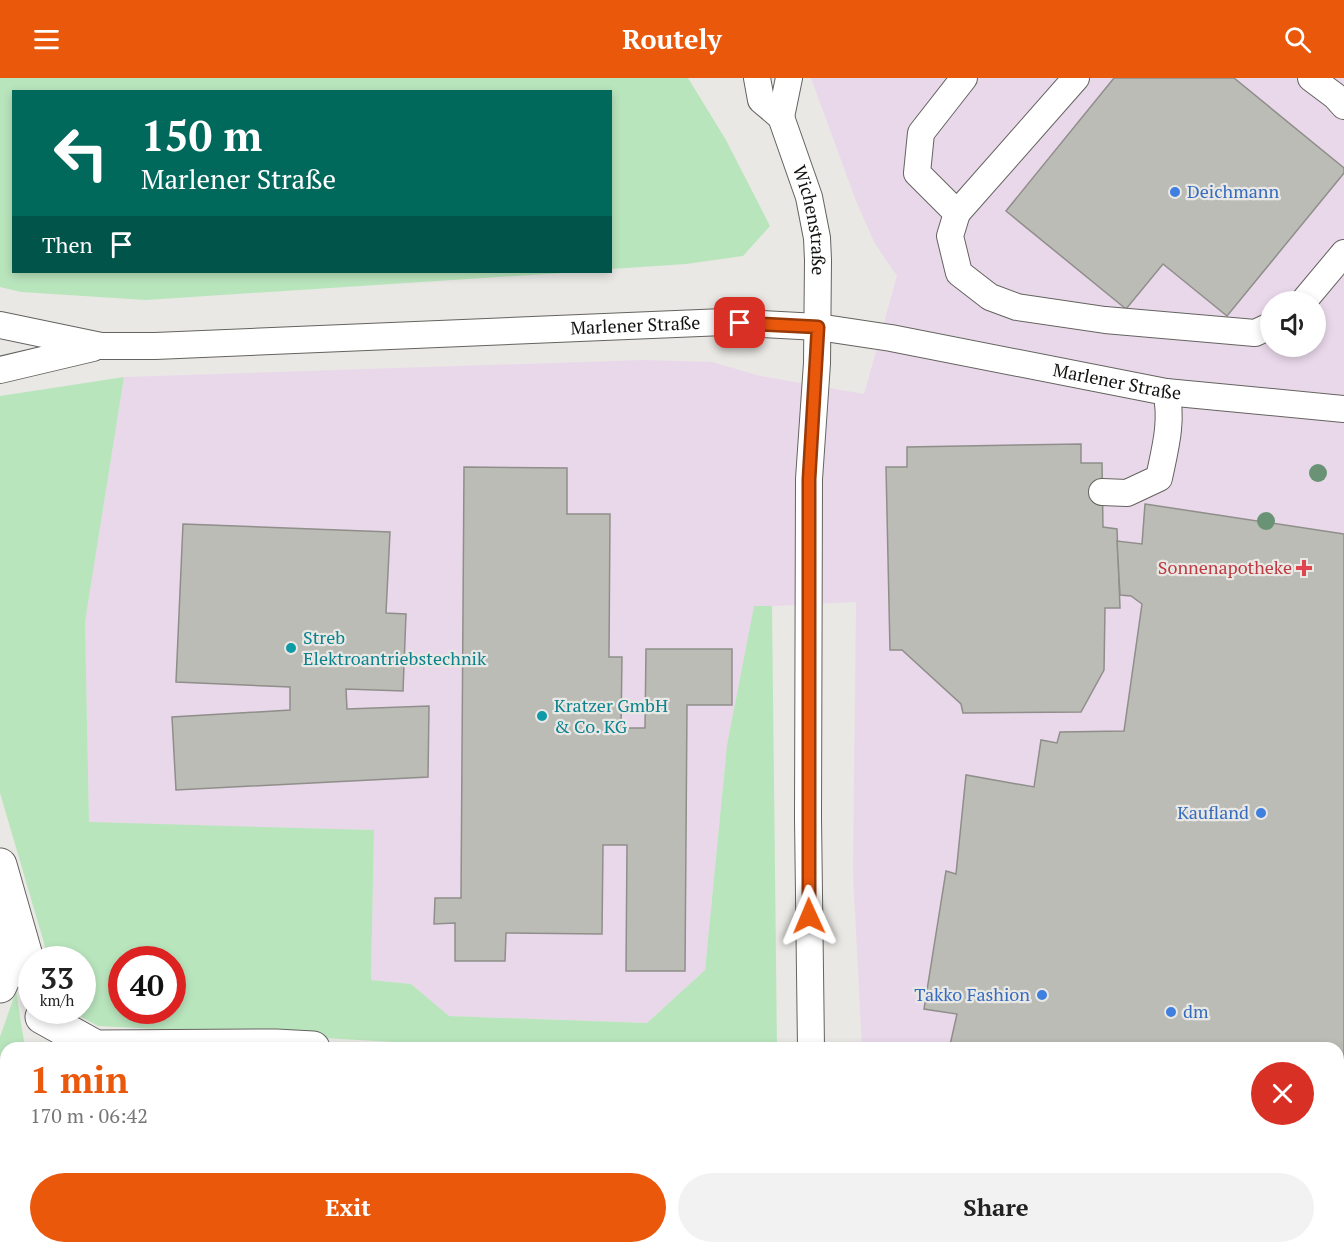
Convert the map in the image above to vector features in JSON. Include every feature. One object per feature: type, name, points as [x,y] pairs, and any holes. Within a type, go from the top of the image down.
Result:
[{"type":"highway","points":[[0,865],[23,946]]},
{"type":"highway","points":[[0,986],[4,977],[14,912]]},
{"type":"highway","points":[[43,1024],[48,1042]]},
{"type":"highway","points":[[58,1024],[88,1042]]},
{"type":"street","points":[[757,78],[761,100],[781,117],[789,78]]},
{"type":"street","points":[[957,213],[917,173],[921,133],[964,78]]},
{"type":"street","points":[[1076,78],[957,213],[950,236],[959,273],[990,297],[1017,307],[1105,320],[1255,333],[1260,331]]},
{"type":"street","points":[[1311,78],[1335,96],[1344,106]]},
{"type":"street","name":"Wichenstraße","points":[[781,117],[809,197],[817,238],[818,327],[809,479],[808,818],[811,1042]]},
{"type":"street","points":[[1312,291],[1344,253]]},
{"type":"street","name":"Marlener Straße","points":[[0,325],[101,346],[155,346],[724,322],[818,327],[891,338],[1166,392],[1344,409]]},
{"type":"street","name":"Marlener Straße","points":[[0,370],[101,346]]},
{"type":"street","points":[[1102,492],[1127,493],[1159,478],[1169,425],[1169,404],[1166,392]]},
{"type":"shaded area","points":[[811,78],[1344,78],[1344,1042],[862,1042],[853,873],[856,602],[754,607],[727,745],[705,970],[647,1023],[448,1016],[411,984],[371,980],[374,830],[89,823],[85,622],[124,377],[643,360],[712,362],[760,376],[864,394],[897,276],[874,242],[856,201]]},
{"type":"green space","points":[[0,78],[688,78],[726,140],[770,226],[743,256],[686,264],[612,269],[612,90],[12,90],[12,273],[562,273],[146,300],[21,292],[0,287]]},
{"type":"green space","points":[[124,377],[85,622],[89,822],[374,830],[371,980],[411,984],[449,1016],[647,1023],[705,970],[727,745],[754,606],[772,606],[777,1042],[394,1042],[98,1026],[94,1024],[96,946],[45,946],[0,793],[0,396]]},
{"type":"green space","points":[[16,991],[18,1024],[21,1024],[24,1042],[0,1042]]},
{"type":"building","name":"Deichmann","points":[[1114,78],[1234,78],[1344,168],[1344,173],[1227,316],[1163,264],[1126,309],[1006,211]]},
{"type":"building","points":[[1081,444],[1081,463],[1102,463],[1103,527],[1117,529],[1120,608],[1105,608],[1104,670],[1081,712],[963,713],[961,704],[902,650],[890,650],[886,467],[907,467],[907,447]]},
{"type":"building","name":"Kratzer GmbH & Co. KG","points":[[464,467],[567,468],[567,514],[610,514],[609,657],[622,657],[621,728],[645,728],[646,649],[732,649],[732,705],[687,705],[685,971],[626,971],[627,845],[603,845],[602,934],[506,933],[505,961],[455,961],[455,923],[434,924],[435,898],[461,898]]},
{"type":"building","points":[[1145,504],[1344,534],[1344,1042],[951,1042],[957,1014],[924,1009],[946,871],[956,874],[966,775],[1034,787],[1041,740],[1057,743],[1060,732],[1124,731],[1142,604],[1131,596],[1120,595],[1117,541],[1142,544]]},
{"type":"building","name":"Streb Elektroantriebstechnik","points":[[183,524],[390,532],[386,613],[406,614],[403,691],[346,689],[347,709],[429,706],[428,777],[176,790],[172,717],[290,710],[290,687],[176,682]]},
{"type":"place","name":"Deichmann","points":[[1175,192]]},
{"type":"place","name":"Sonnenapotheke","points":[[1304,568]]},
{"type":"place","name":"Streb Elektroantriebstechnik","points":[[291,648]]},
{"type":"place","name":"Kratzer GmbH & Co. KG","points":[[542,716]]},
{"type":"place","name":"Kaufland","points":[[1261,813]]},
{"type":"place","name":"Takko Fashion","points":[[1042,995]]},
{"type":"place","name":"dm","points":[[1171,1012]]},
{"type":"route","points":[[740,323],[818,327],[809,479],[809,916]]}]
